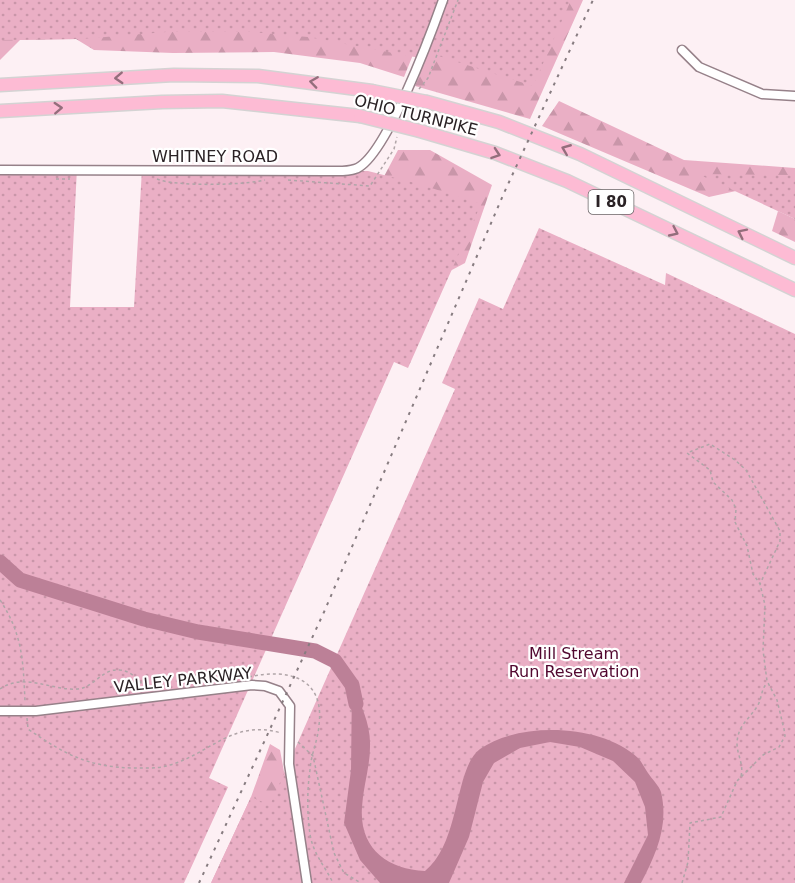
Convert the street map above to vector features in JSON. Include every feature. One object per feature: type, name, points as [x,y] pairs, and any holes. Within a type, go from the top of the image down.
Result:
[{"type":"highway","name":"OHIO TURNPIKE","points":[[0,85],[174,75],[258,76],[427,102],[499,122],[580,154],[795,258]]},
{"type":"highway","name":"OHIO TURNPIKE","points":[[0,111],[222,101],[360,116],[495,153],[567,182],[795,290]]},
{"type":"street","name":"WHITNEY ROAD","points":[[0,170],[328,171],[357,169],[371,155],[398,110],[418,68],[443,0]]},
{"type":"street","points":[[682,50],[699,67],[762,94],[795,96]]},
{"type":"street","name":"VALLEY PARKWAY","points":[[0,711],[26,711],[231,687],[265,686],[279,691],[290,706],[289,764],[307,883]]},
{"type":"path","points":[[418,90],[428,78],[458,0]]},
{"type":"path","points":[[284,179],[370,186],[394,149],[398,133]]},
{"type":"path","points":[[155,177],[164,182],[237,184],[269,179]]},
{"type":"path","points":[[53,179],[73,178]]},
{"type":"path","points":[[741,777],[763,754],[779,747],[784,740],[784,729],[777,700],[768,683],[763,650],[765,604],[760,584],[753,574],[747,546],[735,522],[736,509],[732,500],[713,482],[710,470],[687,453],[691,449],[710,444],[742,466],[780,531],[780,541],[760,584]]},
{"type":"path","points":[[0,600],[14,621],[21,643],[28,729],[60,752],[80,760],[111,767],[169,766],[211,744],[254,728],[290,735],[313,756],[334,853],[344,873],[361,883]]},
{"type":"path","points":[[0,689],[24,682],[78,689],[94,683],[105,673],[119,669],[132,674],[146,688],[153,689]]},
{"type":"path","points":[[245,677],[291,674],[309,686],[317,702],[320,717],[309,775],[310,832],[318,859],[333,883]]},
{"type":"path","points":[[682,883],[688,862],[690,823],[721,817],[741,777],[743,768],[738,747],[742,723],[754,711],[762,689],[768,683]]},
{"type":"green space","points":[[0,0],[420,0],[429,15],[404,77],[360,63],[274,52],[173,53],[94,50],[76,39],[20,40],[0,60]]},
{"type":"green space","points":[[0,0],[571,0],[533,86],[423,51],[420,58],[308,37],[252,32],[166,32],[81,39],[0,40]]},
{"type":"green space","points":[[449,0],[583,0],[530,119],[415,86]]},
{"type":"green space","points":[[559,101],[684,160],[795,168],[795,178],[709,197],[542,126]]},
{"type":"green space","points":[[398,150],[430,150],[492,185],[465,263],[420,287],[380,184]]},
{"type":"green space","points":[[77,168],[70,307],[134,307],[142,169],[368,171],[419,184],[481,204],[408,368],[394,362],[209,778],[228,787],[184,883],[0,883],[0,169]]},
{"type":"green space","points":[[698,174],[795,175],[795,219]]},
{"type":"green space","points":[[778,211],[795,219],[795,242],[772,231]]},
{"type":"green space","name":"Mill Stream Run Reservation","points":[[539,228],[665,285],[666,273],[795,334],[795,883],[211,883],[251,797],[270,805],[455,389],[442,383],[479,298],[503,309]]},
{"type":"green space","points":[[270,744],[280,750],[295,831],[211,883],[251,797]]},
{"type":"shaded area","points":[[352,685],[365,715],[370,739],[362,821],[371,845],[388,861],[399,866],[425,871],[437,858],[451,825],[466,772],[480,749],[516,734],[560,730],[604,738],[623,747],[639,760],[660,790],[663,816],[660,839],[641,883],[624,883],[648,835],[645,807],[635,782],[613,761],[580,747],[550,742],[520,748],[494,763],[483,782],[469,837],[449,883],[380,883],[360,860],[344,823],[351,770]]},
{"type":"waterway","points":[[0,562],[20,580],[144,619],[198,632],[315,651],[335,661],[352,685],[356,704]]},
{"type":"railway","points":[[199,883],[324,612],[504,193],[593,0]]}]
